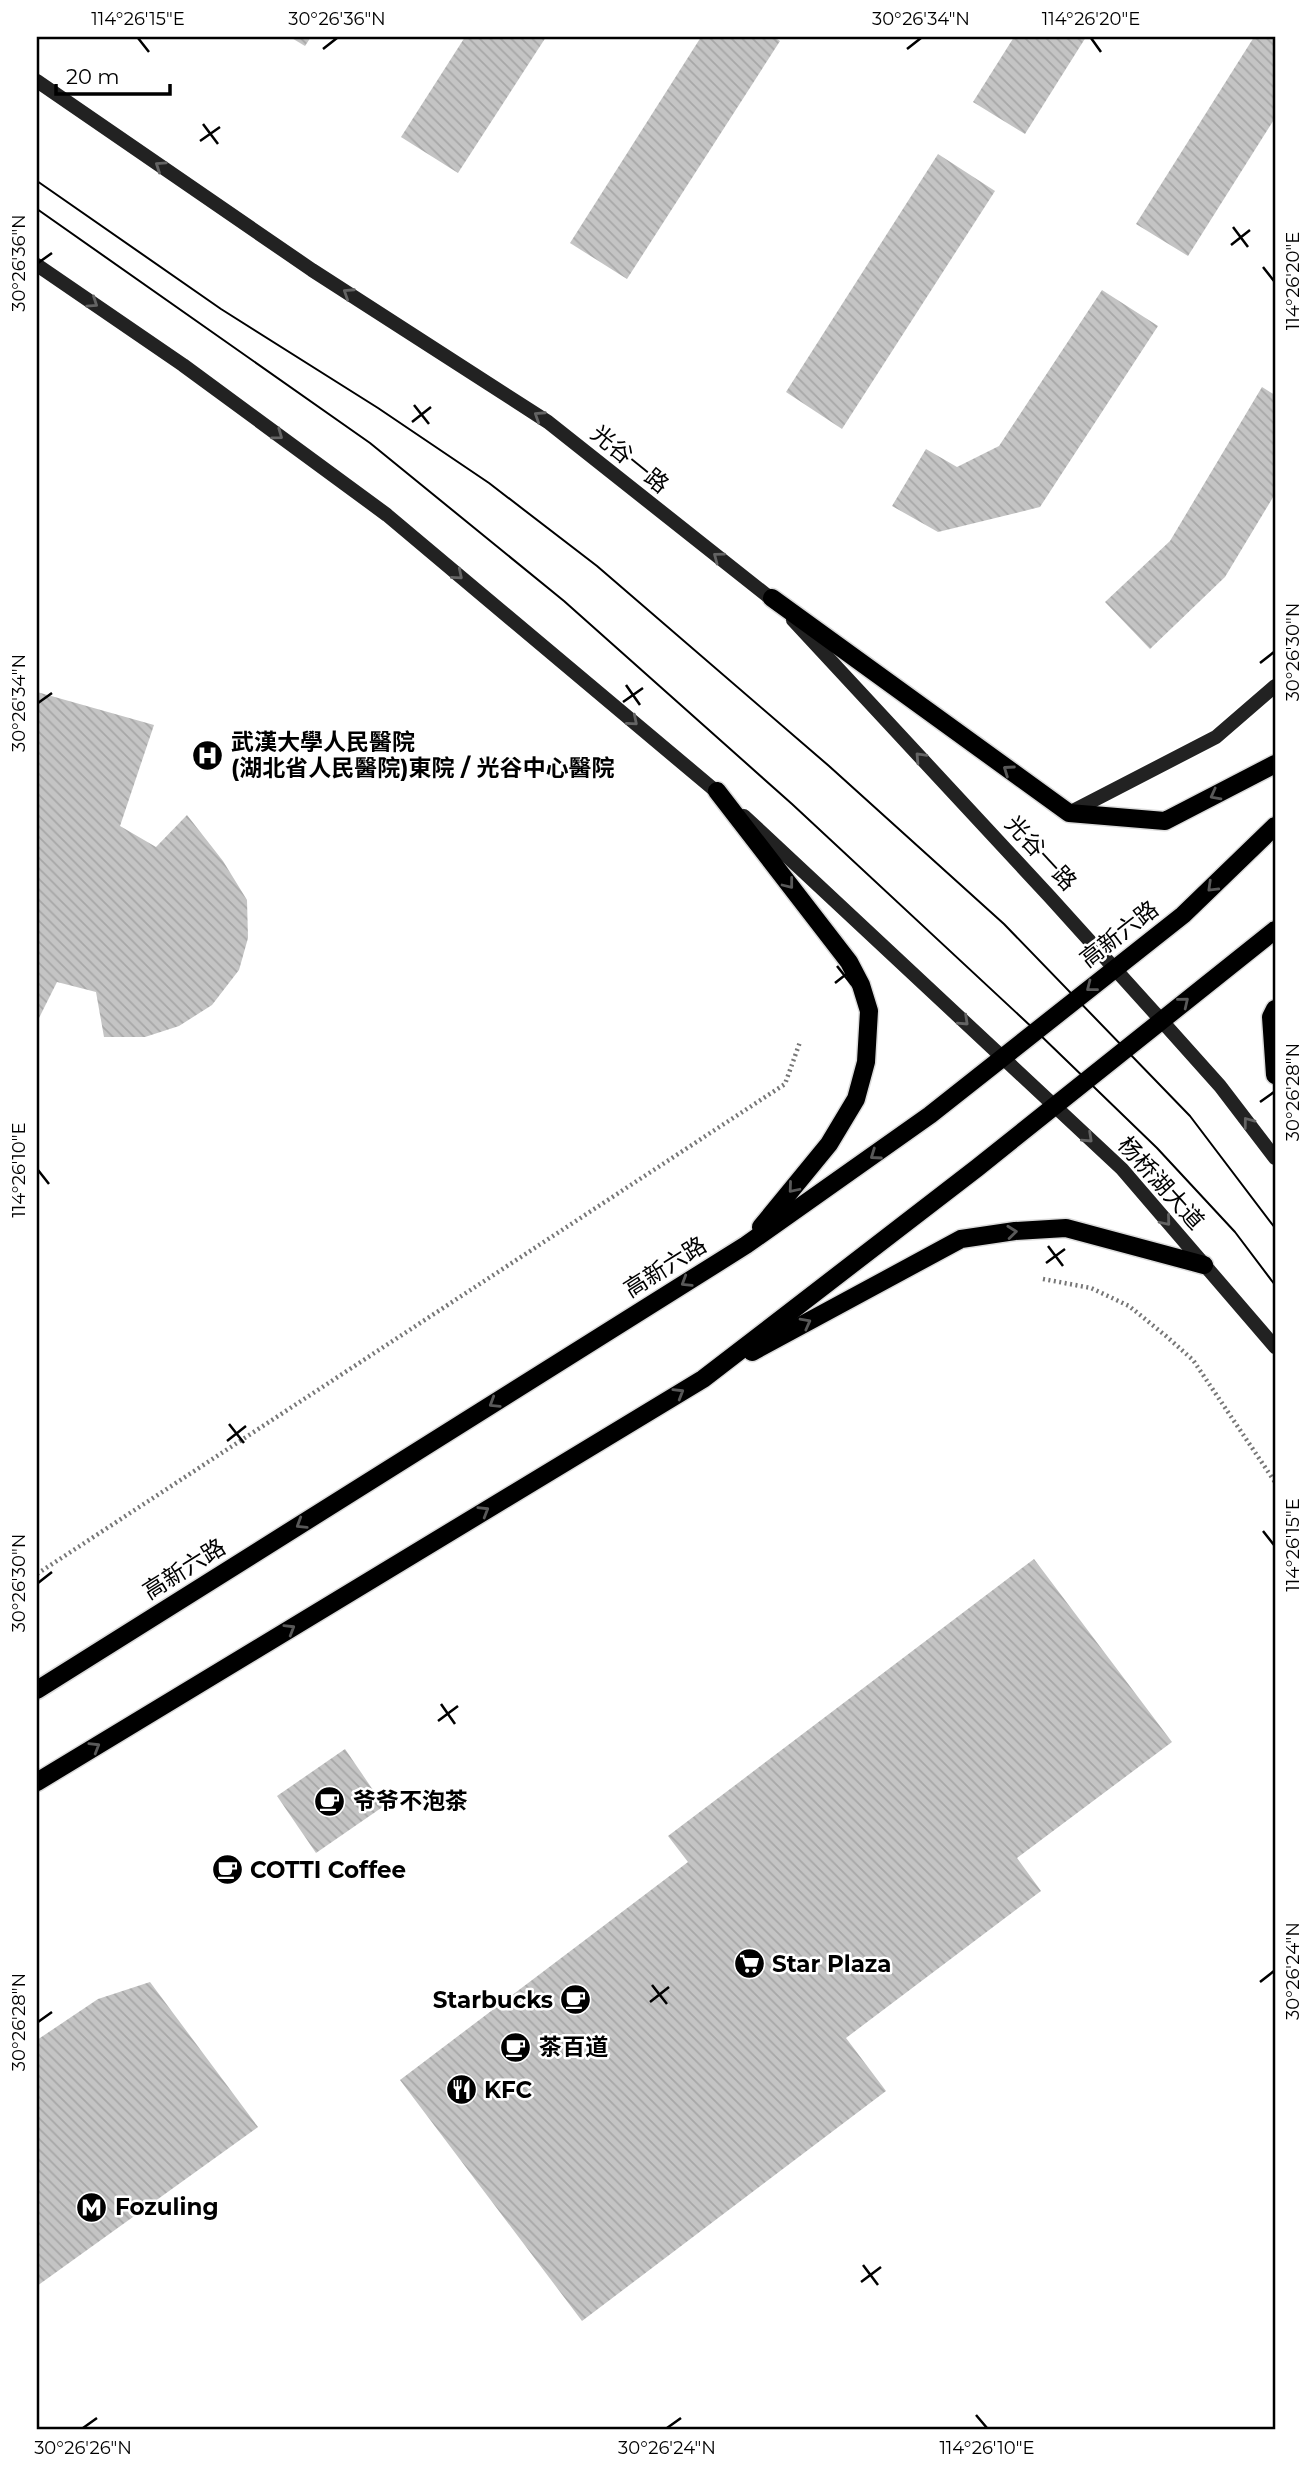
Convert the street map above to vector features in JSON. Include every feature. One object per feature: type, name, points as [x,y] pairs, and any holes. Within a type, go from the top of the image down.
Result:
[{"type":"main road","name":"光谷一路","points":[[37,81],[312,270],[548,422],[772,598],[1115,968]]},
{"type":"main road","points":[[37,265],[183,365],[387,515],[717,792],[1003,1058]]},
{"type":"main road","points":[[772,598],[1069,813],[1165,821],[1275,764]]},
{"type":"main road","points":[[1069,813],[1216,737],[1275,686]]},
{"type":"main road","points":[[717,792],[849,962],[861,985],[869,1012],[866,1062],[856,1099],[829,1144],[746,1245]]},
{"type":"main road","name":"高新六路","points":[[37,1690],[746,1245],[930,1115],[1003,1058],[1183,915],[1275,826]]},
{"type":"main road","points":[[703,1379],[978,1168],[1275,930]]},
{"type":"main road","points":[[1115,968],[1220,1086],[1275,1158]]},
{"type":"main road","points":[[1275,1009],[1271,1017],[1275,1076]]},
{"type":"main road","name":"杨桥湖大道","points":[[1003,1058],[1122,1170],[1275,1347]]},
{"type":"main road","points":[[37,1782],[703,1379],[961,1239],[1015,1231],[1066,1228],[1204,1265]]},
{"type":"path","points":[[37,1574],[785,1084],[800,1042]]},
{"type":"path","points":[[1043,1279],[1091,1288],[1120,1301],[1166,1336],[1193,1360],[1275,1482]]},
{"type":"building","points":[[290,37],[311,37],[305,46]]},
{"type":"building","points":[[465,37],[546,37],[458,173],[401,137]]},
{"type":"building","points":[[701,37],[774,37],[780,41],[627,279],[570,243]]},
{"type":"building","points":[[1014,37],[1086,37],[1025,134],[973,102]]},
{"type":"building","points":[[1254,37],[1275,37],[1275,118],[1188,256],[1136,224]]},
{"type":"building","points":[[938,154],[995,191],[842,429],[786,392]]},
{"type":"building","points":[[1102,290],[1158,326],[1040,507],[938,532],[892,506],[926,449],[957,467],[999,446]]},
{"type":"building","points":[[1262,387],[1275,395],[1275,494],[1225,577],[1150,649],[1105,602],[1170,541]]},
{"type":"building","points":[[37,692],[154,725],[120,826],[156,847],[187,815],[223,861],[247,900],[248,938],[239,970],[212,1005],[179,1026],[145,1037],[104,1037],[96,992],[57,982],[37,1022]]},
{"type":"building","name":"Star Plaza","points":[[1034,1559],[1172,1742],[1017,1858],[1041,1891],[846,2038],[886,2091],[582,2321],[400,2080],[688,1862],[668,1836]]},
{"type":"building","name":"爷爷不泡茶","points":[[345,1749],[384,1806],[316,1853],[277,1796]]},
{"type":"building","name":"Fozuling","points":[[150,1982],[258,2127],[37,2286],[37,2040],[98,1999]]},
{"type":"tram line","points":[[37,181],[221,309],[378,408],[489,483],[597,566],[829,766],[1004,924],[1190,1116],[1275,1228]]},
{"type":"tram line","points":[[37,209],[370,443],[564,601],[792,804],[1036,1031],[1157,1148],[1235,1232],[1275,1285]]},
{"type":"place","name":"武漢大學人民醫院 (湖北省人民醫院)東院 / 光谷中心醫院","points":[[208,755]]},
{"type":"place","name":"爷爷不泡茶","points":[[330,1801]]},
{"type":"place","name":"COTTI Coffee","points":[[227,1870]]},
{"type":"place","name":"Star Plaza","points":[[749,1964]]},
{"type":"place","name":"Starbucks","points":[[576,2000]]},
{"type":"place","name":"茶百道","points":[[516,2047]]},
{"type":"place","name":"KFC","points":[[461,2090]]},
{"type":"place","name":"Fozuling","points":[[92,2207]]}]
